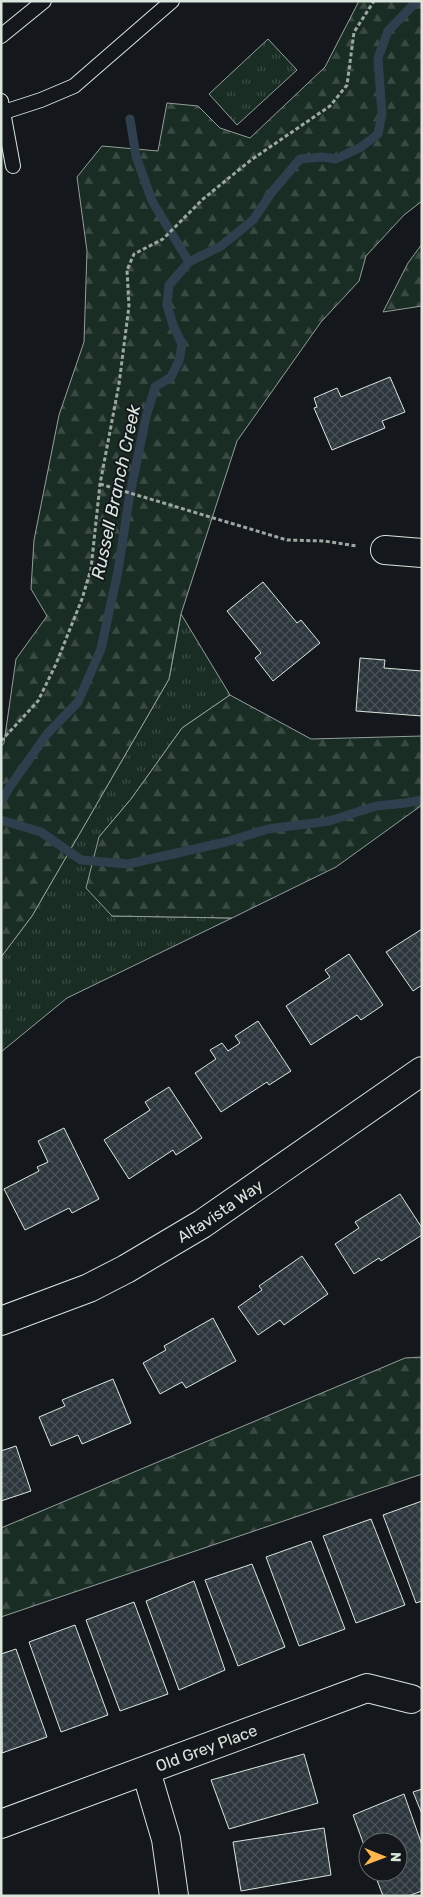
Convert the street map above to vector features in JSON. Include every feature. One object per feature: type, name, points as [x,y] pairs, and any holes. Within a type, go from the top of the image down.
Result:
[{"type":"street","points":[[385,550],[422,553]]},
{"type":"street","name":"Altavista Way","points":[[1,1321],[90,1288],[202,1224],[422,1071]]},
{"type":"street","name":"Old Grey Place","points":[[1,1824],[367,1688],[411,1699]]},
{"type":"street","points":[[146,1771],[166,1839],[174,1896]]},
{"type":"lane","points":[[1,36],[44,1]]},
{"type":"lane","points":[[13,166],[3,107],[41,100],[74,86],[172,1]]},
{"type":"path","points":[[1,741],[38,701],[56,664],[82,599],[91,569],[100,484],[119,384],[128,315],[127,270],[134,254],[162,239],[203,198],[251,160],[330,106],[347,85],[354,32],[374,1]]},
{"type":"path","points":[[100,484],[287,540],[324,542],[385,550]]},
{"type":"green space","points":[[359,1],[422,1],[422,201],[404,215],[366,256],[359,281],[321,322],[237,441],[181,614],[169,679],[32,916],[1,957],[1,747],[4,743],[16,659],[47,616],[31,589],[34,540],[59,415],[84,342],[87,251],[77,177],[102,146],[158,151],[167,103],[198,106],[220,128],[250,138],[325,67]]},
{"type":"green space","points":[[268,39],[297,70],[237,125],[209,94]]},
{"type":"green space","points":[[422,244],[422,306],[383,312],[408,263]]},
{"type":"green space","points":[[181,614],[230,695],[182,728],[131,799],[99,837],[112,916],[232,918],[67,998],[1,1052],[1,957],[32,916],[169,679]]},
{"type":"green space","points":[[230,695],[311,739],[422,736],[422,805],[336,867],[232,918],[112,916],[86,888],[99,837],[131,799],[182,728]]},
{"type":"green space","points":[[422,1357],[422,1474],[1,1617],[1,1528],[405,1358]]},
{"type":"building","points":[[390,377],[405,412],[382,421],[385,428],[332,450],[314,408],[317,407],[314,398],[337,388],[341,397]]},
{"type":"building","points":[[263,582],[297,623],[301,620],[320,643],[273,681],[255,658],[261,653],[227,611]]},
{"type":"building","points":[[360,658],[385,660],[384,668],[422,671],[422,716],[356,711]]},
{"type":"building","points":[[422,929],[422,985],[413,991],[386,952]]},
{"type":"building","points":[[349,954],[383,1005],[361,1020],[357,1015],[311,1045],[286,1006],[330,977],[325,970]]},
{"type":"building","points":[[258,1021],[291,1071],[269,1085],[267,1082],[221,1112],[195,1073],[216,1059],[210,1050],[222,1043],[228,1051],[240,1043],[235,1036]]},
{"type":"building","points":[[169,1087],[202,1138],[176,1155],[173,1150],[129,1179],[104,1140],[150,1110],[145,1102]]},
{"type":"building","points":[[64,1128],[99,1199],[72,1213],[69,1208],[25,1230],[4,1189],[39,1171],[37,1167],[48,1162],[38,1141]]},
{"type":"building","points":[[400,1194],[422,1228],[422,1235],[381,1261],[379,1258],[354,1274],[335,1244],[359,1228],[355,1222]]},
{"type":"building","points":[[302,1256],[328,1294],[284,1325],[280,1320],[258,1335],[238,1307],[262,1290],[259,1286]]},
{"type":"building","points":[[213,1318],[236,1361],[186,1388],[182,1382],[160,1394],[143,1363],[166,1350],[164,1346]]},
{"type":"building","points":[[113,1379],[131,1423],[82,1444],[78,1435],[51,1446],[39,1417],[65,1406],[62,1400]]},
{"type":"building","points":[[16,1446],[31,1491],[1,1501],[1,1451]]},
{"type":"building","points":[[422,1501],[422,1601],[416,1603],[383,1515]]},
{"type":"building","points":[[371,1519],[405,1605],[356,1623],[323,1536]]},
{"type":"building","points":[[311,1541],[345,1629],[299,1646],[266,1557]]},
{"type":"building","points":[[252,1564],[285,1647],[238,1666],[205,1580]]},
{"type":"building","points":[[194,1581],[225,1670],[179,1690],[146,1601]]},
{"type":"building","points":[[134,1602],[168,1694],[120,1711],[86,1620]]},
{"type":"building","points":[[75,1625],[108,1715],[61,1732],[29,1642]]},
{"type":"building","points":[[16,1649],[47,1737],[2,1753],[1,1654]]},
{"type":"building","points":[[304,1754],[318,1803],[229,1829],[211,1780]]},
{"type":"building","points":[[422,1789],[422,1814],[413,1792]]},
{"type":"building","points":[[404,1794],[422,1845],[422,1891],[408,1896],[383,1896],[378,1882],[408,1882],[408,1832],[359,1832],[353,1815]]},
{"type":"building","points":[[324,1828],[331,1875],[241,1891],[233,1842]]},
{"type":"waterway","name":"Russell Branch Creek","points":[[1,803],[9,788],[47,734],[78,702],[101,649],[118,571],[129,499],[146,417],[155,387],[171,377],[179,361],[182,344],[173,325],[167,305],[169,285],[189,262],[221,246],[253,220],[272,192],[300,159],[322,157],[336,159],[361,147],[378,134],[382,114],[378,58],[388,31],[417,1]]},
{"type":"waterway","points":[[130,119],[136,156],[152,201],[189,262]]},
{"type":"waterway","points":[[1,820],[41,832],[81,860],[128,864],[226,842],[268,829],[329,821],[376,806],[422,800]]}]
